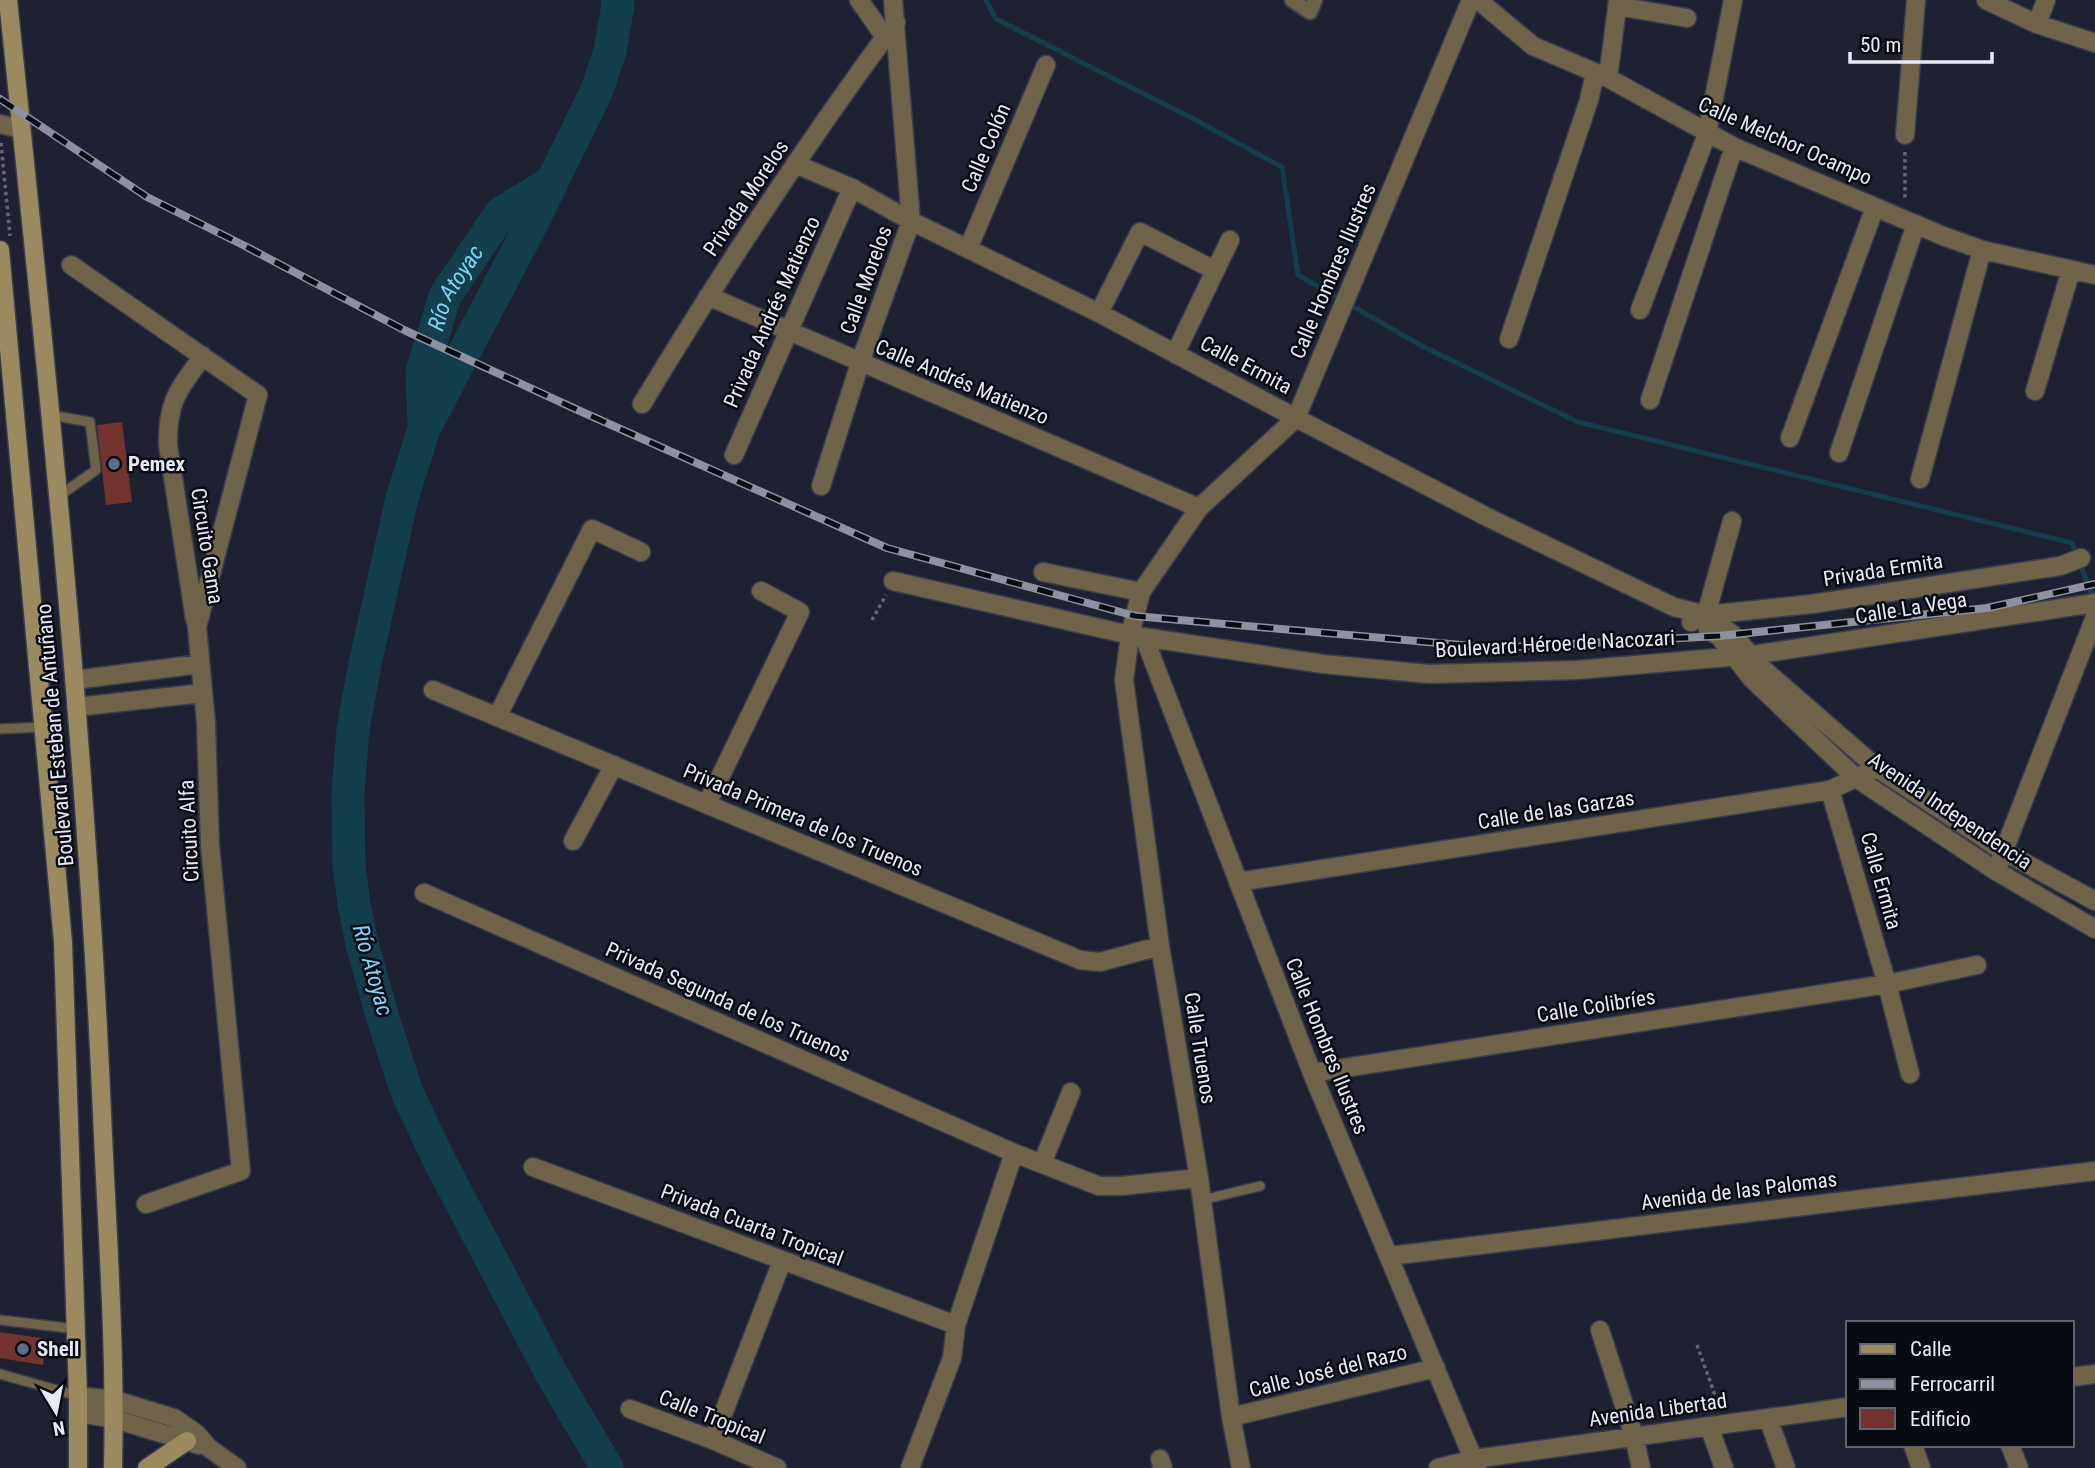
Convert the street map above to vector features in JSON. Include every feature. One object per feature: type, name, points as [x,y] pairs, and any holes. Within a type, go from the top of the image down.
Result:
[{"type":"main road","name":"Boulevard Esteban de Antuñano","points":[[8,0],[59,496],[94,944],[115,1410],[113,1468]]},
{"type":"main road","name":"Boulevard Esteban de Antuñano","points":[[0,250],[63,942],[78,1468]]},
{"type":"main road","points":[[147,1468],[187,1441]]},
{"type":"street","points":[[859,0],[885,37]]},
{"type":"street","name":"Calle Morelos","points":[[821,486],[860,363],[911,221],[893,0]]},
{"type":"street","points":[[1292,0],[1310,12],[1315,0]]},
{"type":"street","name":"Calle Hombres Ilustres","points":[[1471,0],[1296,418],[1199,508],[1141,592],[1137,636],[1238,881],[1312,1073],[1475,1464]]},
{"type":"street","name":"Calle Melchor Ocampo","points":[[1478,0],[1533,46],[1602,75],[1734,147],[1982,250],[2095,275]]},
{"type":"street","points":[[1640,310],[1707,134],[1733,0]]},
{"type":"street","points":[[1905,135],[1916,0]]},
{"type":"street","points":[[1986,0],[2037,24],[2095,43]]},
{"type":"street","points":[[2037,24],[2046,0]]},
{"type":"street","points":[[1509,339],[1589,100],[1602,75],[1617,3],[1687,18]]},
{"type":"street","name":"Privada Morelos","points":[[642,404],[708,296],[796,164],[896,22]]},
{"type":"street","name":"Calle Colón","points":[[968,249],[1046,65]]},
{"type":"street","points":[[0,124],[21,129]]},
{"type":"street","points":[[1650,400],[1734,147]]},
{"type":"street","name":"Calle Ermita","points":[[796,164],[852,188],[911,221],[1099,313],[1491,519],[1699,618]]},
{"type":"street","name":"Privada Andrés Matienzo","points":[[734,455],[852,188]]},
{"type":"street","points":[[1790,438],[1875,207]]},
{"type":"street","points":[[1839,453],[1911,222]]},
{"type":"street","points":[[1099,313],[1139,232],[1214,270]]},
{"type":"street","points":[[1175,354],[1230,240]]},
{"type":"street","points":[[1920,479],[1982,250]]},
{"type":"street","points":[[71,265],[203,356]]},
{"type":"street","points":[[2035,391],[2071,270]]},
{"type":"street","name":"Calle Andrés Matienzo","points":[[708,296],[1199,508]]},
{"type":"street","name":"Circuito Alfa","points":[[146,1204],[241,1171],[211,845],[206,723],[197,627],[258,395],[203,356]]},
{"type":"street","name":"Circuito Gama","points":[[197,627],[168,445],[167,419],[176,394],[203,356]]},
{"type":"street","points":[[1699,618],[1732,521]]},
{"type":"street","points":[[498,717],[592,529],[641,552]]},
{"type":"street","name":"Privada Ermita","points":[[1699,618],[1812,604],[2060,566],[2081,558]]},
{"type":"street","points":[[1043,572],[1141,592]]},
{"type":"street","name":"Boulevard Héroe de Nacozari","points":[[893,581],[1137,636],[1323,664],[1429,674],[1577,670],[1733,656]]},
{"type":"street","points":[[707,804],[800,612],[761,592]]},
{"type":"street","name":"Calle La Vega","points":[[1733,656],[2095,603]]},
{"type":"street","points":[[1996,871],[2095,617]]},
{"type":"street","name":"Avenida Independencia","points":[[1699,618],[1732,634],[1763,669],[1877,768],[2003,851],[2095,901]]},
{"type":"street","name":"Avenida Independencia","points":[[1699,618],[1719,636],[1751,678],[1856,778],[1996,871],[2095,929]]},
{"type":"street","name":"Calle Truenos","points":[[1137,636],[1124,680],[1160,946],[1199,1178],[1231,1418],[1241,1468]]},
{"type":"street","points":[[74,680],[200,664]]},
{"type":"street","name":"Privada Primera de los Truenos","points":[[433,690],[1080,960],[1100,962],[1160,946]]},
{"type":"street","points":[[76,707],[203,694]]},
{"type":"street","points":[[573,841],[614,765]]},
{"type":"street","name":"Calle de las Garzas","points":[[1238,881],[1830,790],[1877,768]]},
{"type":"street","name":"Calle Ermita","points":[[1830,790],[1887,984],[1910,1074]]},
{"type":"street","name":"Privada Segunda de los Truenos","points":[[424,892],[1014,1153],[1099,1186],[1199,1178]]},
{"type":"street","name":"Calle Colibríes","points":[[1312,1073],[1887,984],[1976,965]]},
{"type":"street","points":[[1042,1164],[1071,1092]]},
{"type":"street","points":[[910,1468],[952,1358],[956,1325],[1014,1153]]},
{"type":"street","name":"Privada Cuarta Tropical","points":[[533,1167],[956,1325]]},
{"type":"street","name":"Avenida de las Palomas","points":[[1389,1256],[2095,1171]]},
{"type":"street","points":[[713,1440],[782,1261]]},
{"type":"street","points":[[1600,1331],[1642,1468]]},
{"type":"street","name":"Calle José del Razo","points":[[1231,1418],[1436,1368]]},
{"type":"street","points":[[2074,1377],[2095,1374]]},
{"type":"street","points":[[78,1404],[174,1418],[237,1468]]},
{"type":"street","name":"Avenida Libertad","points":[[1475,1464],[1634,1436],[1846,1407]]},
{"type":"street","name":"Calle Tropical","points":[[630,1409],[713,1440],[777,1468]]},
{"type":"street","points":[[115,1410],[209,1448]]},
{"type":"street","points":[[1768,1418],[1786,1468]]},
{"type":"street","points":[[1717,1425],[1724,1468]]},
{"type":"street","points":[[1914,1447],[1921,1468]]},
{"type":"street","points":[[2011,1447],[2020,1468]]},
{"type":"street","points":[[1438,1468],[1475,1464]]},
{"type":"lane","points":[[50,415],[90,422],[96,470],[59,496]]},
{"type":"lane","points":[[0,729],[44,727]]},
{"type":"lane","points":[[1202,1200],[1260,1186]]},
{"type":"lane","points":[[0,1320],[76,1329]]},
{"type":"lane","points":[[0,1374],[78,1404]]},
{"type":"path","points":[[1905,135],[1911,222]]},
{"type":"path","points":[[872,621],[893,581]]},
{"type":"path","points":[[1697,1345],[1717,1425]]},
{"type":"building","name":"Pemex","points":[[122,422],[132,502],[106,505],[97,425]]},
{"type":"building","name":"Shell","points":[[0,1332],[47,1339],[43,1365],[0,1358]]},
{"type":"waterway","name":"Río Atoyac","points":[[607,1468],[551,1373],[438,1158],[407,1092],[362,944],[349,867],[348,793],[353,729],[365,664],[402,498],[424,429],[530,227],[597,90],[610,51],[617,0]]},
{"type":"waterway","points":[[986,0],[996,19],[1190,117],[1282,167],[1298,275],[1422,346],[1578,422],[2072,543],[2094,600]]},
{"type":"waterway","name":"Río Atoyac","points":[[424,423],[422,372],[445,296],[501,213],[550,183]]},
{"type":"railway","points":[[0,99],[147,197],[404,330],[580,411],[887,548],[1135,616],[1495,648],[1719,636],[1987,608],[2095,584]]},
{"type":"place","name":"Pemex","points":[[114,464]]},
{"type":"place","name":"Shell","points":[[23,1349]]}]
